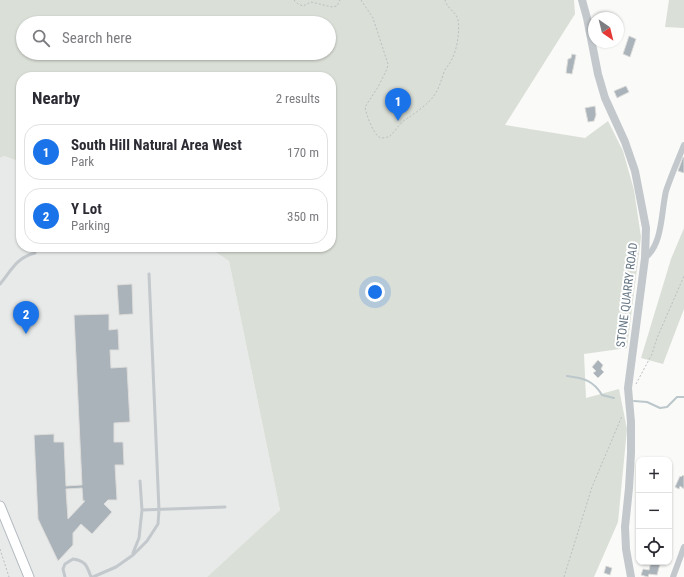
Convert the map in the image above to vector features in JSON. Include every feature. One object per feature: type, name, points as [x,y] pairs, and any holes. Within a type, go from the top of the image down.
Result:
[{"type":"main road","points":[[0,506],[29,577]]},
{"type":"street","name":"STONE QUARRY ROAD","points":[[582,0],[598,74],[605,98],[625,142],[635,172],[646,228],[645,258],[628,388],[628,401],[632,422],[630,488],[625,526],[626,549],[630,577]]},
{"type":"street","points":[[645,258],[652,253],[659,231],[666,192],[684,145]]},
{"type":"street","points":[[673,577],[684,547]]},
{"type":"lane","points":[[0,284],[21,258],[35,253]]},
{"type":"lane","points":[[65,577],[63,569],[65,564],[73,559],[81,560],[87,567],[92,577],[116,566],[133,555],[147,542],[158,524],[159,510],[149,274]]},
{"type":"lane","points":[[133,555],[139,538],[142,510],[140,481]]},
{"type":"lane","points":[[142,510],[225,507]]},
{"type":"path","points":[[294,0],[303,6],[311,2],[332,7],[337,6],[340,0]]},
{"type":"path","points":[[361,0],[371,14],[388,64],[388,69],[366,107],[366,114],[373,128],[378,136],[382,138],[389,137],[393,131],[407,118],[411,117],[418,109],[424,107],[439,89],[444,72],[455,53],[458,33],[458,21],[456,15],[448,8],[445,0]]},
{"type":"path","points":[[634,388],[652,354],[657,338],[684,276]]},
{"type":"path","points":[[564,577],[592,487],[628,401]]},
{"type":"path","points":[[0,549],[9,577]]},
{"type":"shaded area","points":[[0,0],[574,0],[575,14],[505,125],[585,138],[608,121],[623,151],[634,190],[641,237],[627,348],[584,354],[586,398],[619,389],[627,429],[618,522],[594,577],[207,577],[280,510],[229,261],[216,252],[336,252],[336,72],[16,72],[16,160],[4,156],[0,158]]},
{"type":"shaded area","points":[[669,0],[684,0],[684,28],[665,27]]},
{"type":"shaded area","points":[[4,156],[16,160],[16,252],[216,252],[229,261],[280,510],[207,577],[0,577],[0,158]]},
{"type":"shaded area","points":[[684,228],[684,309],[663,364],[641,358],[671,259]]},
{"type":"building","points":[[629,36],[636,39],[630,57],[623,54]]},
{"type":"building","points":[[572,54],[576,55],[572,74],[566,73],[568,59],[571,58]]},
{"type":"building","points":[[626,86],[629,92],[617,98],[614,91]]},
{"type":"building","points":[[595,106],[596,115],[594,121],[588,122],[585,108]]},
{"type":"building","points":[[683,157],[684,158],[684,173],[678,171]]},
{"type":"building","points":[[132,284],[133,314],[119,315],[117,285]]},
{"type":"building","points":[[109,314],[109,330],[118,329],[119,350],[110,350],[111,368],[127,367],[130,422],[114,423],[114,442],[123,442],[124,465],[115,465],[117,500],[108,500],[104,504],[112,512],[92,534],[81,524],[73,533],[73,545],[58,561],[38,519],[34,435],[54,434],[54,442],[64,442],[66,486],[82,485],[74,315]],"holes":[[[82,488],[83,501],[85,501],[68,519],[66,489]]]},
{"type":"building","points":[[598,360],[603,365],[601,369],[604,372],[598,378],[593,373],[596,371],[592,367]]},
{"type":"building","points":[[683,475],[684,489],[680,486],[679,489],[675,487],[680,476],[681,477]]},
{"type":"building","points":[[650,565],[660,565],[657,575],[649,574],[648,577],[641,575],[643,569],[649,570]]},
{"type":"building","points":[[606,566],[612,568],[610,575],[604,573]]},
{"type":"waterway","points":[[567,376],[587,381],[595,386],[602,395],[614,398]]},
{"type":"waterway","points":[[634,401],[647,402],[660,408],[667,407],[677,397],[684,397]]},
{"type":"place","name":"South Hill Natural Area West","points":[[398,121]]},
{"type":"place","name":"Y Lot","points":[[26,334]]}]
